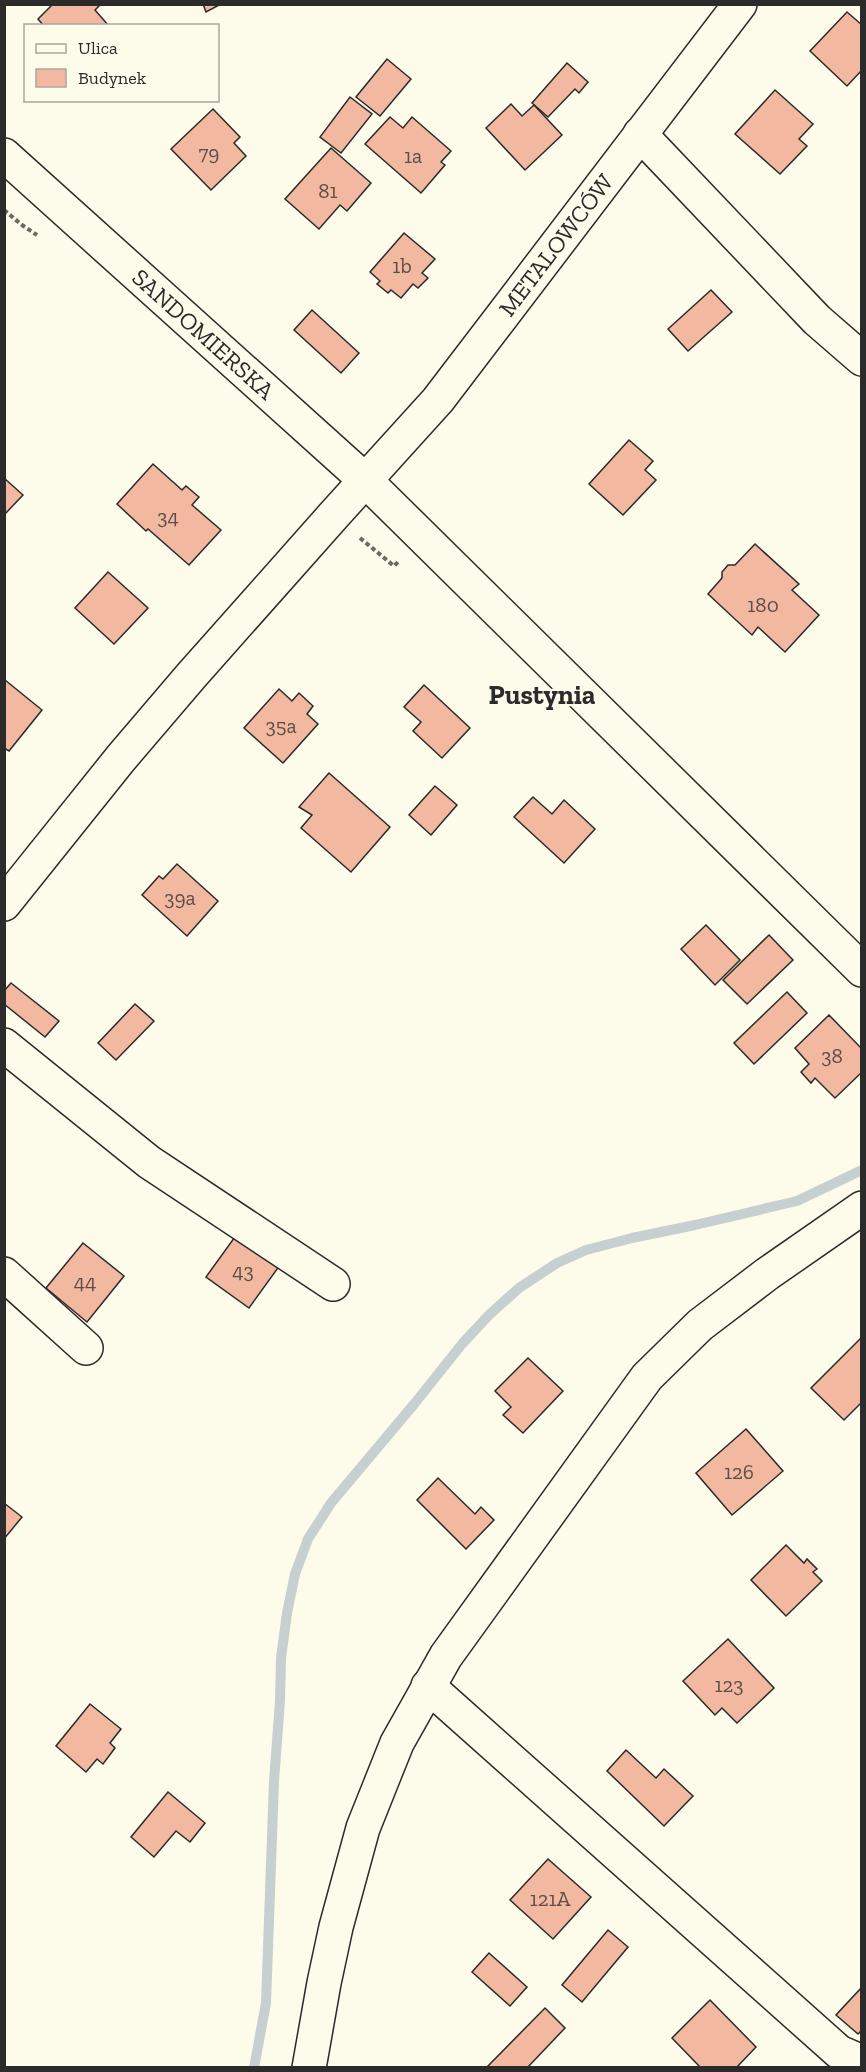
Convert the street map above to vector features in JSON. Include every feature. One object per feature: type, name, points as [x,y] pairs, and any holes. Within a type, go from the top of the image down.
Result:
[{"type":"street","name":"METALOWCÓW","points":[[4,904],[142,734],[438,400],[740,4]]},
{"type":"street","points":[[640,134],[817,320],[861,359]]},
{"type":"street","name":"SANDOMIERSKA","points":[[4,155],[365,480],[861,970]]},
{"type":"street","points":[[4,1045],[149,1161],[333,1284]]},
{"type":"street","points":[[309,2067],[336,1927],[363,1828],[397,1743],[428,1686],[465,1630],[647,1377],[700,1325],[767,1274],[861,1208]]},
{"type":"street","points":[[4,1274],[86,1348]]},
{"type":"street","points":[[428,1686],[839,2052],[861,2062]]},
{"type":"building","points":[[53,4],[101,4],[95,10],[107,24],[42,24],[38,19]]},
{"type":"building","points":[[203,4],[221,4],[206,12]]},
{"type":"building","points":[[847,12],[862,25],[862,70],[847,86],[810,51]]},
{"type":"building","points":[[387,59],[411,79],[380,116],[356,97]]},
{"type":"building","points":[[567,63],[588,82],[579,93],[575,89],[548,117],[532,103]]},
{"type":"building","points":[[775,90],[813,124],[799,139],[807,146],[780,174],[735,134]]},
{"type":"building","points":[[350,97],[372,114],[341,153],[320,137]]},
{"type":"building","points":[[511,104],[522,116],[534,105],[562,135],[525,170],[486,128]]},
{"type":"building","points":[[213,109],[240,137],[234,143],[246,156],[211,190],[171,149]]},
{"type":"building","points":[[390,117],[403,128],[412,117],[451,151],[441,162],[445,165],[421,193],[365,144]]},
{"type":"building","points":[[331,148],[371,183],[347,211],[340,205],[319,229],[285,199]]},
{"type":"building","points":[[404,233],[435,259],[422,273],[428,278],[418,288],[413,284],[401,298],[391,290],[388,293],[377,284],[380,281],[370,272]]},
{"type":"building","points":[[711,290],[732,312],[688,351],[668,329]]},
{"type":"building","points":[[312,310],[359,353],[341,373],[294,330]]},
{"type":"building","points":[[629,440],[653,461],[645,470],[656,480],[623,515],[589,484]]},
{"type":"building","points":[[153,464],[182,490],[186,486],[199,497],[192,505],[221,530],[189,565],[148,529],[146,531],[117,504]]},
{"type":"building","points":[[4,478],[23,495],[4,515]]},
{"type":"building","points":[[755,544],[799,584],[792,590],[819,615],[785,652],[758,627],[752,635],[708,594],[722,578],[722,572],[728,565],[735,565]]},
{"type":"building","points":[[108,572],[148,608],[114,644],[75,608]]},
{"type":"building","points":[[5,680],[42,710],[9,751],[4,748]]},
{"type":"building","points":[[424,685],[470,728],[442,758],[413,731],[421,722],[404,707]]},
{"type":"building","points":[[279,689],[292,701],[299,693],[313,706],[307,714],[318,724],[283,763],[244,728]]},
{"type":"building","points":[[329,773],[390,827],[351,872],[301,828],[312,815],[299,807]]},
{"type":"building","points":[[435,786],[457,805],[431,835],[409,815]]},
{"type":"building","points":[[533,797],[552,814],[564,800],[595,829],[564,863],[514,817]]},
{"type":"building","points":[[177,864],[218,901],[187,936],[142,895],[159,876],[163,879]]},
{"type":"building","points":[[706,925],[740,960],[715,985],[681,949]]},
{"type":"building","points":[[769,935],[793,960],[747,1004],[723,980]]},
{"type":"building","points":[[11,983],[59,1021],[45,1037],[4,1004],[4,991]]},
{"type":"building","points":[[787,992],[807,1013],[754,1064],[734,1043]]},
{"type":"building","points":[[135,1004],[154,1021],[116,1060],[98,1043]]},
{"type":"building","points":[[829,1015],[862,1049],[862,1072],[835,1098],[815,1078],[811,1083],[801,1072],[809,1064],[795,1048]]},
{"type":"building","points":[[237,1234],[280,1265],[249,1308],[206,1277]]},
{"type":"building","points":[[83,1243],[124,1276],[87,1322],[46,1288]]},
{"type":"building","points":[[862,1337],[862,1402],[844,1420],[811,1388]]},
{"type":"building","points":[[528,1358],[563,1391],[523,1433],[503,1415],[511,1407],[495,1391]]},
{"type":"building","points":[[746,1429],[783,1471],[732,1515],[696,1473]]},
{"type":"building","points":[[438,1478],[475,1514],[481,1507],[494,1520],[466,1549],[417,1500]]},
{"type":"building","points":[[4,1503],[22,1517],[4,1539]]},
{"type":"building","points":[[786,1545],[804,1563],[807,1559],[817,1569],[813,1572],[822,1581],[786,1616],[751,1580]]},
{"type":"building","points":[[728,1639],[774,1688],[737,1723],[722,1708],[715,1715],[683,1681]]},
{"type":"building","points":[[90,1704],[121,1729],[110,1743],[115,1748],[103,1764],[97,1759],[86,1772],[56,1746]]},
{"type":"building","points":[[626,1750],[656,1778],[664,1769],[693,1796],[664,1826],[607,1771]]},
{"type":"building","points":[[168,1792],[205,1823],[190,1842],[176,1831],[154,1857],[131,1837]]},
{"type":"building","points":[[548,1859],[591,1897],[553,1939],[510,1900]]},
{"type":"building","points":[[608,1930],[628,1947],[582,2002],[562,1985]]},
{"type":"building","points":[[489,1953],[527,1987],[510,2006],[472,1972]]},
{"type":"building","points":[[862,1987],[862,2030],[858,2034],[836,2015]]},
{"type":"building","points":[[710,2000],[756,2047],[736,2068],[701,2068],[672,2038]]},
{"type":"building","points":[[545,2008],[565,2028],[527,2068],[486,2068]]},
{"type":"waterway","points":[[254,2068],[266,2003],[274,1781],[281,1658],[287,1613],[295,1574],[308,1539],[331,1503],[462,1344],[489,1315],[519,1288],[557,1263],[586,1250],[632,1238],[797,1201],[862,1170]]},
{"type":"district","name":"Pustynia","points":[[542,695]]}]
